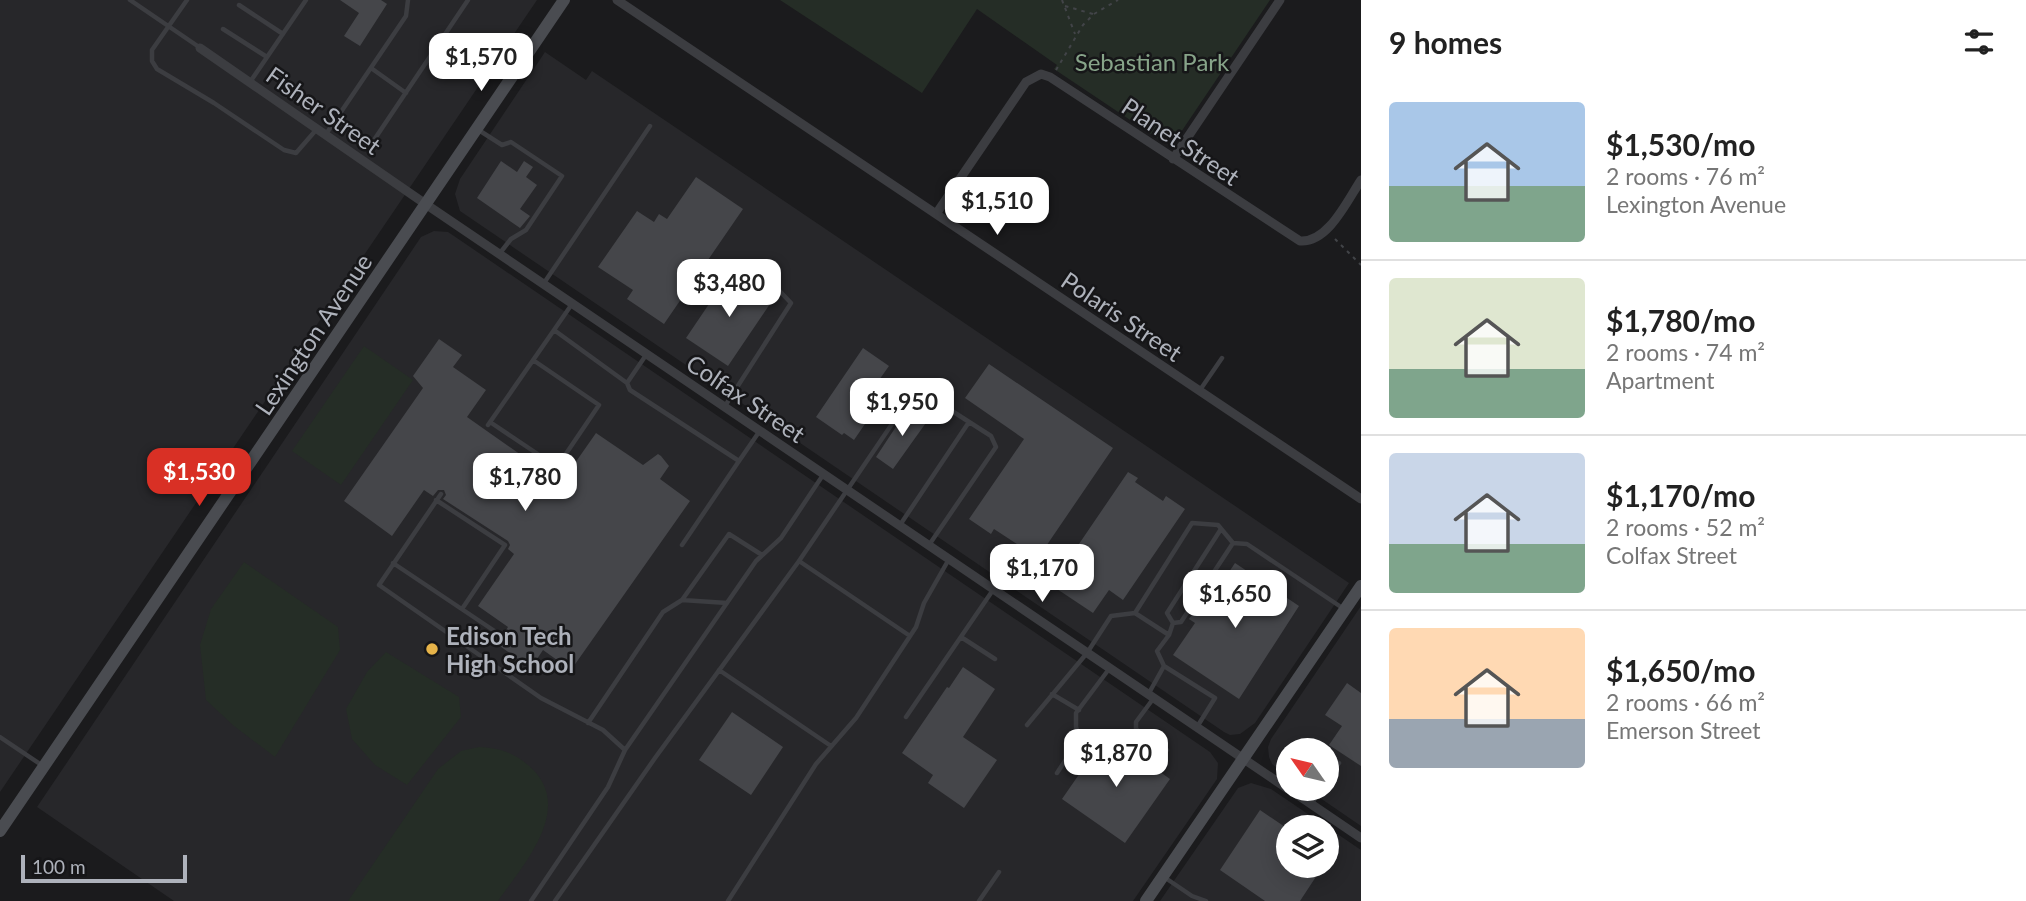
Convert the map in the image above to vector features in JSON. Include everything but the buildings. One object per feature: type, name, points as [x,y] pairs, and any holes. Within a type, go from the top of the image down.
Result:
[{"type":"main road","name":"Lexington Avenue","points":[[0,831],[564,0]]},
{"type":"main road","points":[[1146,901],[1361,586]]},
{"type":"street","name":"Polaris Street","points":[[617,0],[1361,499]]},
{"type":"street","points":[[1173,159],[1280,0]]},
{"type":"street","name":"Fisher Street","points":[[200,48],[426,205]]},
{"type":"street","name":"Planet Street","points":[[936,214],[1026,82],[1036,75],[1050,77],[1300,242],[1321,236],[1361,180]]},
{"type":"street","name":"Colfax Street","points":[[426,205],[1276,781]]},
{"type":"street","name":"Colfax Street","points":[[1308,802],[1361,838]]},
{"type":"lane","points":[[130,0],[200,48]]},
{"type":"lane","points":[[187,0],[152,50],[152,61],[157,69],[285,150],[296,153],[322,131],[370,68],[406,16],[408,0]]},
{"type":"lane","points":[[250,82],[306,0]]},
{"type":"lane","points":[[374,140],[468,0]]},
{"type":"lane","points":[[239,5],[283,34]]},
{"type":"lane","points":[[223,29],[267,57]]},
{"type":"lane","points":[[370,68],[406,93]]},
{"type":"lane","points":[[543,284],[650,126]]},
{"type":"lane","points":[[477,129],[502,145],[511,142],[562,176],[526,230],[511,239],[500,254]]},
{"type":"lane","points":[[724,407],[791,303],[753,263]]},
{"type":"lane","points":[[533,360],[599,405],[557,467],[489,423],[572,303]]},
{"type":"lane","points":[[554,330],[627,383],[630,390],[739,461]]},
{"type":"lane","points":[[627,383],[647,354]]},
{"type":"lane","points":[[1199,391],[1222,358]]},
{"type":"lane","points":[[555,901],[799,561],[913,393],[924,393],[991,436],[996,447],[929,546]]},
{"type":"lane","points":[[899,525],[969,422]]},
{"type":"lane","points":[[682,545],[760,431]]},
{"type":"lane","points":[[531,901],[608,788],[625,750],[762,555],[781,538],[823,474]]},
{"type":"lane","points":[[441,494],[379,585],[541,698],[603,730],[625,750]]},
{"type":"lane","points":[[436,500],[505,545],[462,609]]},
{"type":"lane","points":[[1135,613],[1192,523],[1218,524],[1233,544]]},
{"type":"lane","points":[[1197,728],[1215,698],[1164,666],[1157,651],[1169,635],[1173,623],[1167,613],[1221,529]]},
{"type":"lane","points":[[588,723],[663,612],[682,600],[729,534],[762,555]]},
{"type":"lane","points":[[1233,544],[1247,544],[1345,610]]},
{"type":"lane","points":[[1173,623],[1181,622],[1233,544]]},
{"type":"lane","points":[[729,901],[816,764],[856,718],[910,636],[924,603],[949,559]]},
{"type":"lane","points":[[799,561],[910,636]]},
{"type":"lane","points":[[393,563],[496,632]]},
{"type":"lane","points":[[906,717],[993,589]]},
{"type":"lane","points":[[682,600],[727,603]]},
{"type":"lane","points":[[1027,725],[1087,653],[1111,616],[1135,613],[1169,635]]},
{"type":"lane","points":[[961,636],[995,659]]},
{"type":"lane","points":[[1164,666],[1151,697],[1136,722],[1136,729],[1167,750]]},
{"type":"lane","points":[[1056,773],[1080,738],[1076,727],[1076,713],[1109,668]]},
{"type":"lane","points":[[719,670],[831,746]]},
{"type":"lane","points":[[1052,694],[1079,710]]},
{"type":"lane","points":[[0,737],[43,767]]},
{"type":"lane","points":[[979,901],[999,872]]},
{"type":"lane","points":[[1163,877],[1190,899],[1206,901]]},
{"type":"path","points":[[1062,0],[1076,35]]},
{"type":"path","points":[[1055,70],[1076,35],[1094,14],[1118,0]]},
{"type":"path","points":[[1063,5],[1094,14]]},
{"type":"path","points":[[1335,239],[1361,265]]},
{"type":"shaded area","points":[[0,0],[537,0],[0,792]]},
{"type":"shaded area","points":[[545,52],[586,80],[592,71],[1349,583],[1255,723],[1240,734],[1230,735],[1224,732],[460,211],[455,194],[460,179]]},
{"type":"shaded area","name":"Edison Tech High School","points":[[434,231],[448,232],[454,236],[1210,752],[1218,763],[1217,779],[1133,901],[174,901],[37,807],[421,237]]},
{"type":"shaded area","points":[[1361,606],[1361,826],[1326,802],[1339,802],[1339,738],[1276,738],[1276,767],[1269,757],[1271,739]]},
{"type":"shaded area","points":[[1251,783],[1276,792],[1276,802],[1290,802],[1309,815],[1276,815],[1276,878],[1339,878],[1339,835],[1361,850],[1361,901],[1160,901],[1238,788]]},
{"type":"green space","name":"Sebastian Park","points":[[780,0],[1270,0],[1177,138],[1169,142],[1160,140],[1054,69],[1057,65],[977,9],[922,93]]},
{"type":"green space","points":[[364,346],[413,380],[341,485],[292,451]]},
{"type":"green space","points":[[244,562],[338,627],[340,650],[275,757],[234,726],[206,700],[200,645],[211,609]]},
{"type":"green space","points":[[386,652],[459,697],[461,717],[407,785],[375,765],[352,739],[346,709],[367,672]]},
{"type":"green space","points":[[479,747],[511,754],[528,765],[542,781],[548,798],[547,816],[532,853],[498,901],[348,901],[438,769],[461,751]]},
{"type":"place","name":"Edison Tech High School","points":[[432,649]]}]
